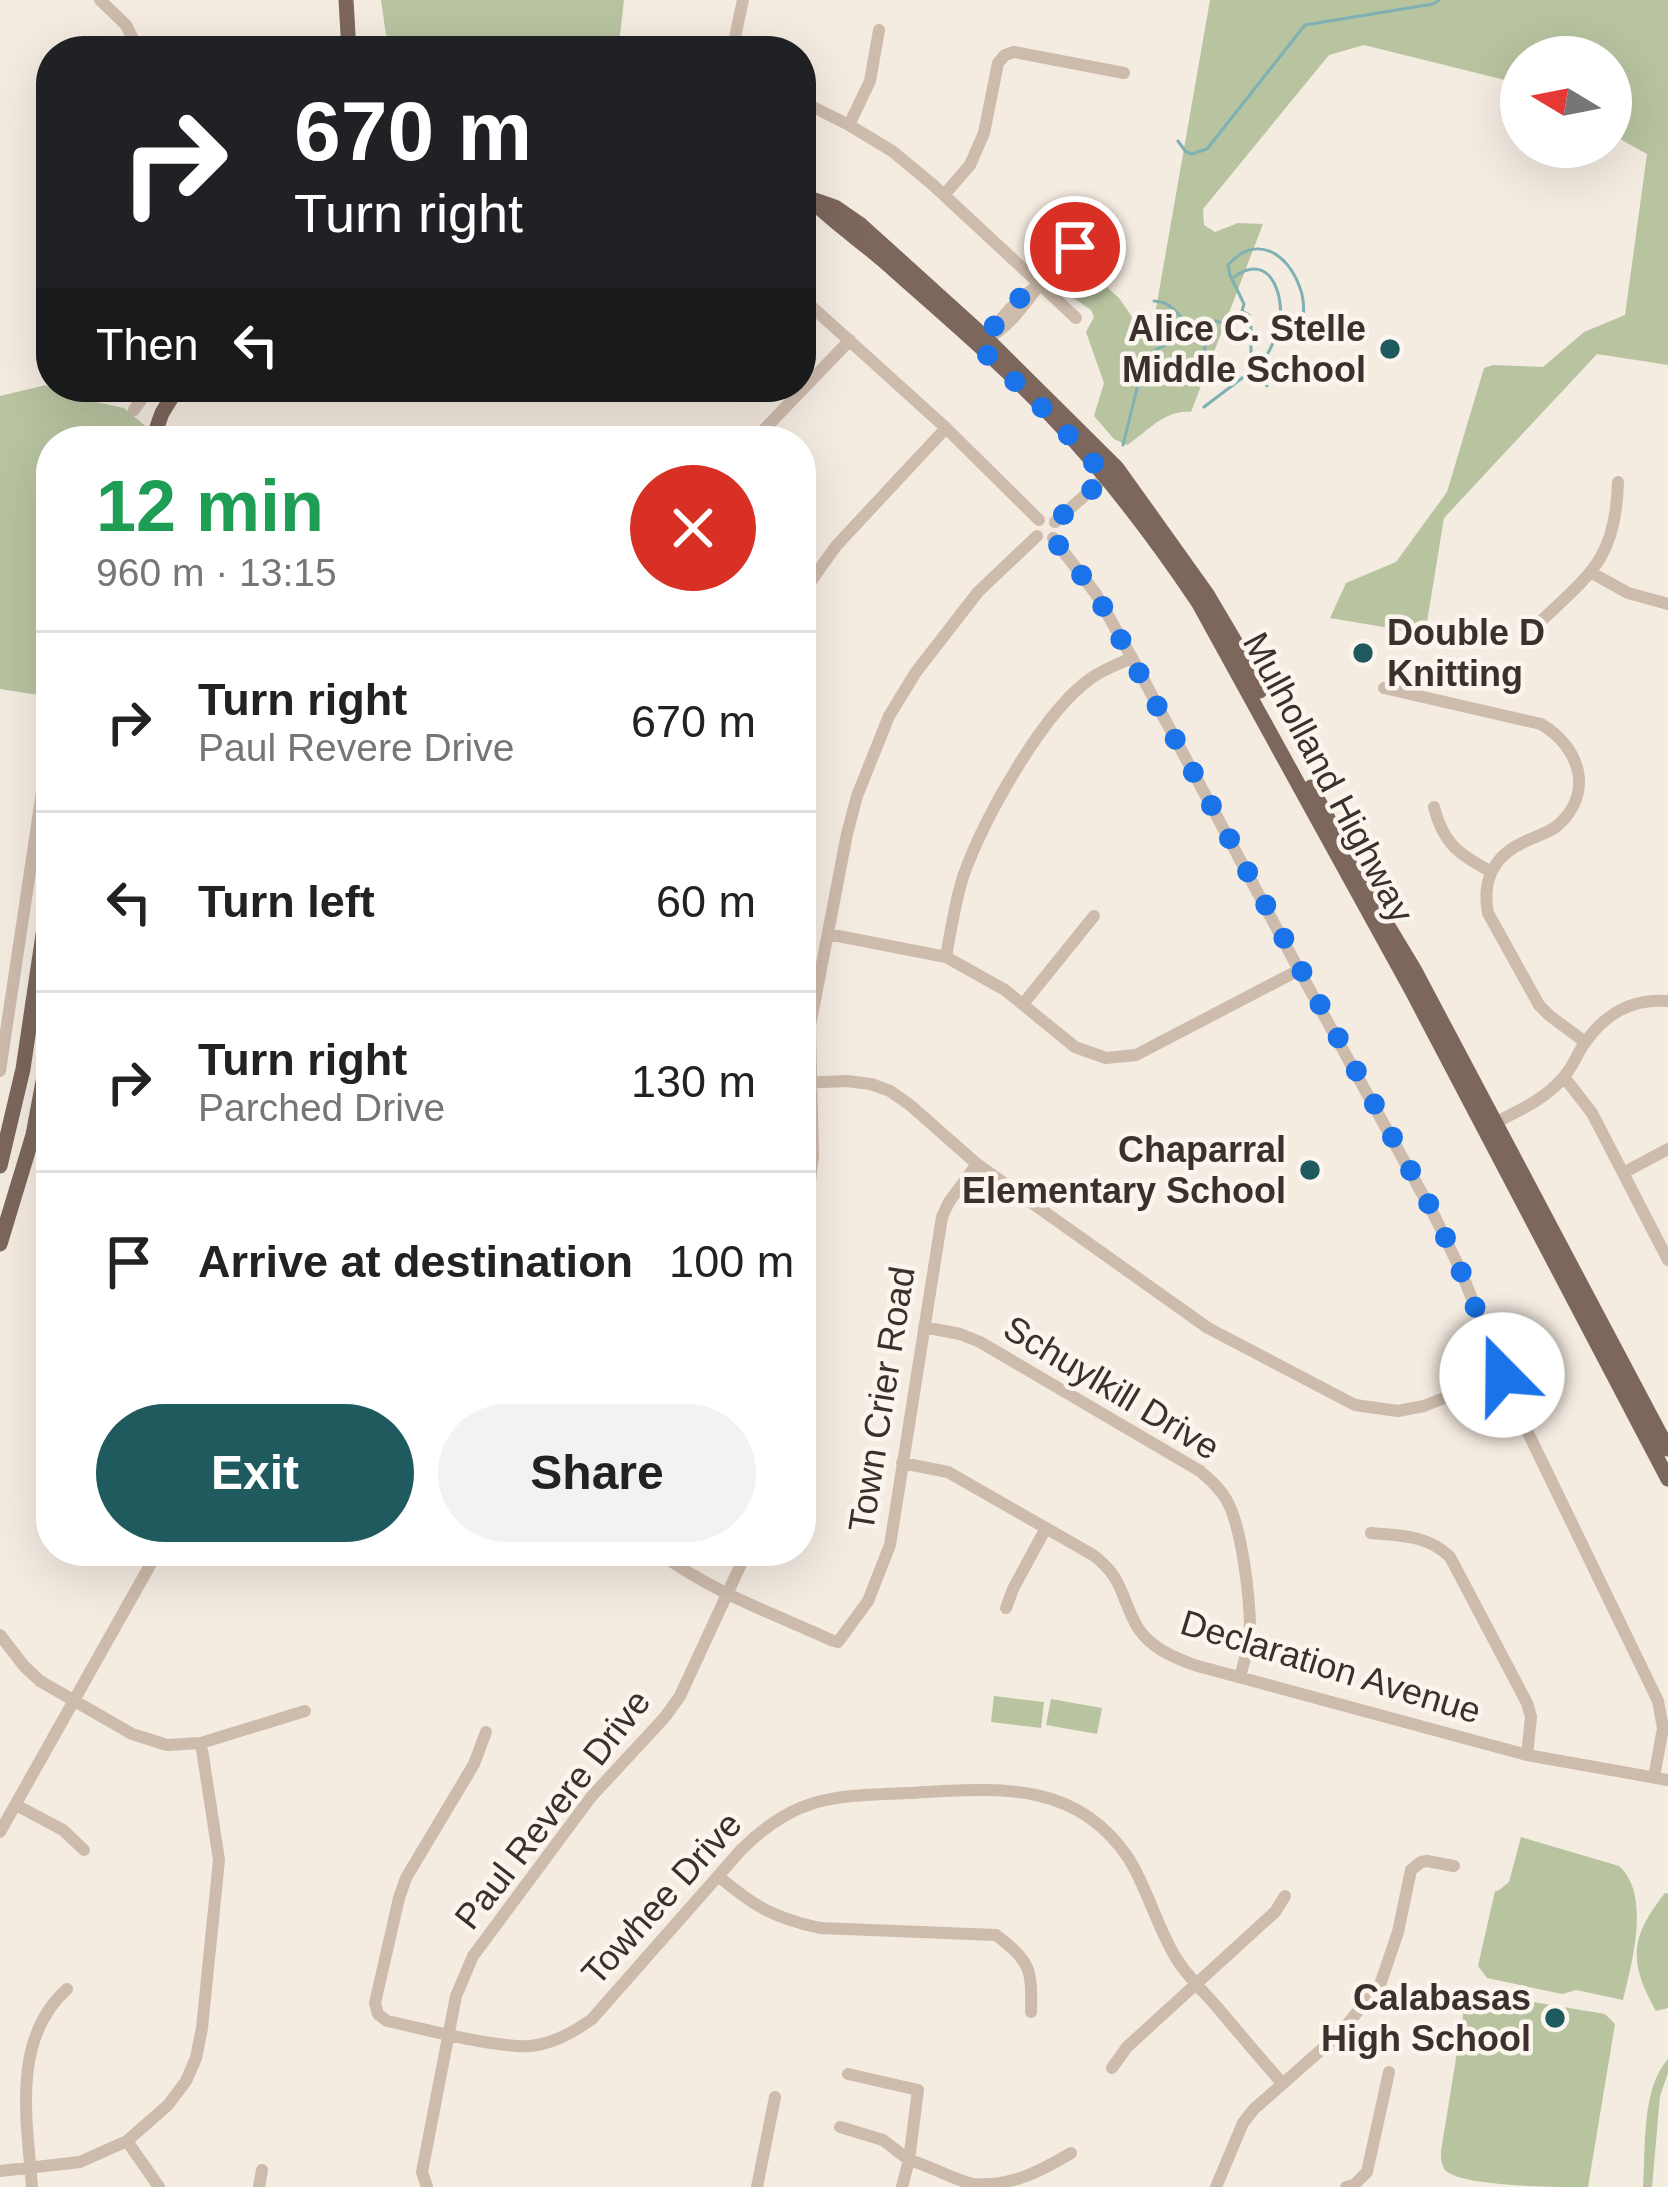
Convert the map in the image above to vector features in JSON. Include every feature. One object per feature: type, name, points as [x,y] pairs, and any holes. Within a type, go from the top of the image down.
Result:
[{"type":"main road","points":[[346,0],[348,36]]},
{"type":"main road","name":"Mulholland Highway","points":[[816,207],[983,343],[1117,468],[1207,594],[1372,901],[1414,969],[1668,1478]]},
{"type":"main road","name":"Mulholland Highway","points":[[983,343],[1108,475],[1198,602],[1668,1449]]},
{"type":"main road","points":[[0,1166],[36,978]]},
{"type":"main road","points":[[0,1244],[36,1121]]},
{"type":"street","points":[[100,0],[132,36]]},
{"type":"street","points":[[735,36],[743,0]]},
{"type":"street","points":[[849,125],[870,81],[879,29]]},
{"type":"street","points":[[944,194],[970,166],[984,133],[998,63],[1005,55],[1014,52],[1124,74]]},
{"type":"street","points":[[816,110],[892,151],[1076,318]]},
{"type":"street","points":[[983,343],[1026,305],[1075,247],[1092,212]]},
{"type":"street","points":[[816,310],[1039,520]]},
{"type":"street","points":[[816,375],[850,340]]},
{"type":"street","points":[[134,410],[140,402]]},
{"type":"street","points":[[767,426],[790,402]]},
{"type":"street","points":[[816,574],[836,546],[946,428]]},
{"type":"street","points":[[1055,522],[1108,475]]},
{"type":"street","points":[[1540,621],[1592,573],[1609,543],[1618,482]]},
{"type":"street","points":[[1039,520],[1055,522],[1053,538],[1037,536],[1039,520]]},
{"type":"street","points":[[816,995],[857,796],[889,716],[943,634],[978,592],[1037,536]]},
{"type":"street","points":[[1053,538],[1096,594],[1436,1217],[1502,1375],[1658,1701],[1663,1728],[1661,1779]]},
{"type":"street","points":[[1592,573],[1628,593],[1668,604]]},
{"type":"street","points":[[946,957],[970,860],[1027,753],[1071,695],[1092,677],[1132,658]]},
{"type":"street","points":[[1384,688],[1541,724],[1558,734],[1574,754],[1579,788],[1572,808],[1555,829],[1502,855],[1490,871],[1486,901],[1488,914],[1539,1005],[1585,1042]]},
{"type":"street","points":[[1434,807],[1440,831],[1453,846],[1490,871]]},
{"type":"street","points":[[0,1071],[36,832]]},
{"type":"street","points":[[1023,1004],[1094,916]]},
{"type":"street","points":[[828,934],[946,957],[1005,990],[1075,1047],[1106,1058],[1136,1055],[1299,970]]},
{"type":"street","points":[[1490,1126],[1541,1098],[1564,1077],[1602,1022],[1618,1010],[1649,1000],[1668,1001]]},
{"type":"street","points":[[22,1069],[36,1071]]},
{"type":"street","points":[[1564,1077],[1592,1113],[1668,1260]]},
{"type":"street","points":[[816,1083],[847,1081],[890,1091],[977,1164],[1208,1328],[1355,1405],[1398,1411],[1424,1406],[1502,1375]]},
{"type":"street","points":[[1623,1172],[1668,1149]]},
{"type":"street","name":"Town Crier Road","points":[[727,1593],[838,1642],[868,1601],[890,1545],[942,1217],[977,1164]]},
{"type":"street","name":"Schuylkill Drive","points":[[924,1327],[980,1342],[1200,1471],[1216,1485],[1238,1528],[1249,1609],[1248,1644],[1240,1677]]},
{"type":"street","name":"Declaration Avenue","points":[[902,1462],[948,1472],[1108,1566],[1138,1627],[1150,1642],[1181,1660],[1527,1754],[1661,1779]]},
{"type":"street","points":[[1006,1609],[1012,1588],[1046,1528]]},
{"type":"street","points":[[1371,1533],[1423,1538],[1450,1557],[1527,1703],[1531,1717],[1527,1754]]},
{"type":"street","points":[[0,1832],[150,1566]]},
{"type":"street","points":[[677,1566],[727,1593]]},
{"type":"street","name":"Paul Revere Drive","points":[[426,2186],[422,2172],[448,2034],[456,1996],[473,1956],[591,1797],[680,1696],[740,1566]]},
{"type":"street","points":[[0,1635],[23,1666],[73,1702],[131,1734],[167,1744],[201,1743],[305,1711]]},
{"type":"street","name":"Towhee Drive","points":[[486,1732],[474,1764],[406,1878],[399,1898],[375,2003],[378,2014],[387,2021],[529,2046],[553,2041],[592,2019],[763,1827],[787,1813],[848,1796],[994,1789],[1039,1794],[1081,1812],[1113,1838],[1131,1863],[1178,1960],[1282,2083]]},
{"type":"street","points":[[0,2171],[80,2162],[127,2141],[169,2105],[186,2081],[202,2028],[219,1845],[201,1743]]},
{"type":"street","points":[[16,1805],[63,1830],[84,1850]]},
{"type":"street","points":[[1216,2187],[1243,2123],[1338,2035],[1380,1985],[1411,1870],[1427,1861],[1454,1866]]},
{"type":"street","points":[[718,1876],[758,1909],[799,1924],[996,1935],[1017,1951],[1032,1975],[1031,2012]]},
{"type":"street","points":[[1112,2068],[1127,2047],[1275,1912],[1285,1897]]},
{"type":"street","points":[[32,2187],[25,2092],[28,2063],[51,2004],[67,1990]]},
{"type":"street","points":[[1346,2187],[1367,2172],[1389,2072]]},
{"type":"street","points":[[848,2074],[918,2090],[902,2187]]},
{"type":"street","points":[[757,2187],[775,2097]]},
{"type":"street","points":[[840,2127],[883,2140],[909,2160],[972,2184],[1018,2184],[1072,2152]]},
{"type":"street","points":[[127,2141],[159,2187]]},
{"type":"street","points":[[260,2187],[262,2170]]},
{"type":"green space","points":[[381,0],[624,0],[620,36],[386,35]]},
{"type":"green space","points":[[1210,0],[1668,0],[1668,365],[1597,354],[1444,518],[1425,634],[1330,618],[1346,583],[1396,562],[1447,492],[1484,368],[1543,367],[1584,332],[1625,315],[1647,154],[1632,146],[1632,36],[1500,36],[1500,79],[1364,45],[1329,55],[1203,209],[1204,225],[1215,232],[1238,223],[1263,224],[1191,412],[1165,418],[1127,445],[1114,439],[1094,416],[1104,383],[1086,332],[1094,317],[1062,290],[1062,282],[1079,262],[1119,298],[1150,343]]},
{"type":"green space","points":[[36,387],[36,402],[96,402],[124,408],[145,426],[36,426],[36,695],[0,689],[0,396]]},
{"type":"green space","points":[[994,1696],[1044,1702],[1041,1728],[991,1722]]},
{"type":"green space","points":[[1051,1699],[1102,1708],[1097,1734],[1046,1725]]},
{"type":"green space","points":[[1521,1837],[1619,1866],[1629,1878],[1637,1911],[1623,2000],[1576,1990],[1562,1994],[1487,1978],[1478,1966],[1495,1891],[1509,1882]]},
{"type":"green space","points":[[1665,1893],[1668,2008],[1656,2011],[1641,1978],[1637,1950],[1645,1923]]},
{"type":"green space","points":[[1467,1991],[1605,2014],[1615,2024],[1588,2187],[1489,2183],[1445,2170],[1441,2151]]},
{"type":"green space","points":[[1668,2059],[1652,2187],[1643,2187],[1649,2102]]},
{"type":"waterway","points":[[1178,141],[1192,154],[1207,149],[1305,25],[1439,0]]},
{"type":"waterway","points":[[1267,386],[1254,369],[1249,315],[1242,311],[1244,304],[1230,275],[1228,265],[1239,255],[1249,250],[1270,251],[1288,265],[1302,294],[1305,343]]},
{"type":"waterway","points":[[1234,277],[1258,269],[1274,282],[1278,293],[1278,331],[1256,374]]},
{"type":"waterway","points":[[1154,301],[1169,305],[1205,337],[1196,373]]},
{"type":"waterway","points":[[1205,328],[1215,321],[1230,325],[1241,312]]},
{"type":"waterway","points":[[1123,445],[1144,360],[1180,335],[1187,321]]},
{"type":"waterway","points":[[1204,407],[1250,372]]},
{"type":"place","name":"Alice C. Stelle Middle School","points":[[1390,349]]},
{"type":"place","name":"Double D Knitting","points":[[1363,653]]},
{"type":"place","name":"Chaparral Elementary School","points":[[1310,1170]]},
{"type":"place","name":"Calabasas High School","points":[[1555,2018]]},
{"type":"route","points":[[1075,247],[1020,298],[979,347],[1106,477],[1055,522],[1053,538],[1096,594],[1436,1217],[1502,1375]]}]
